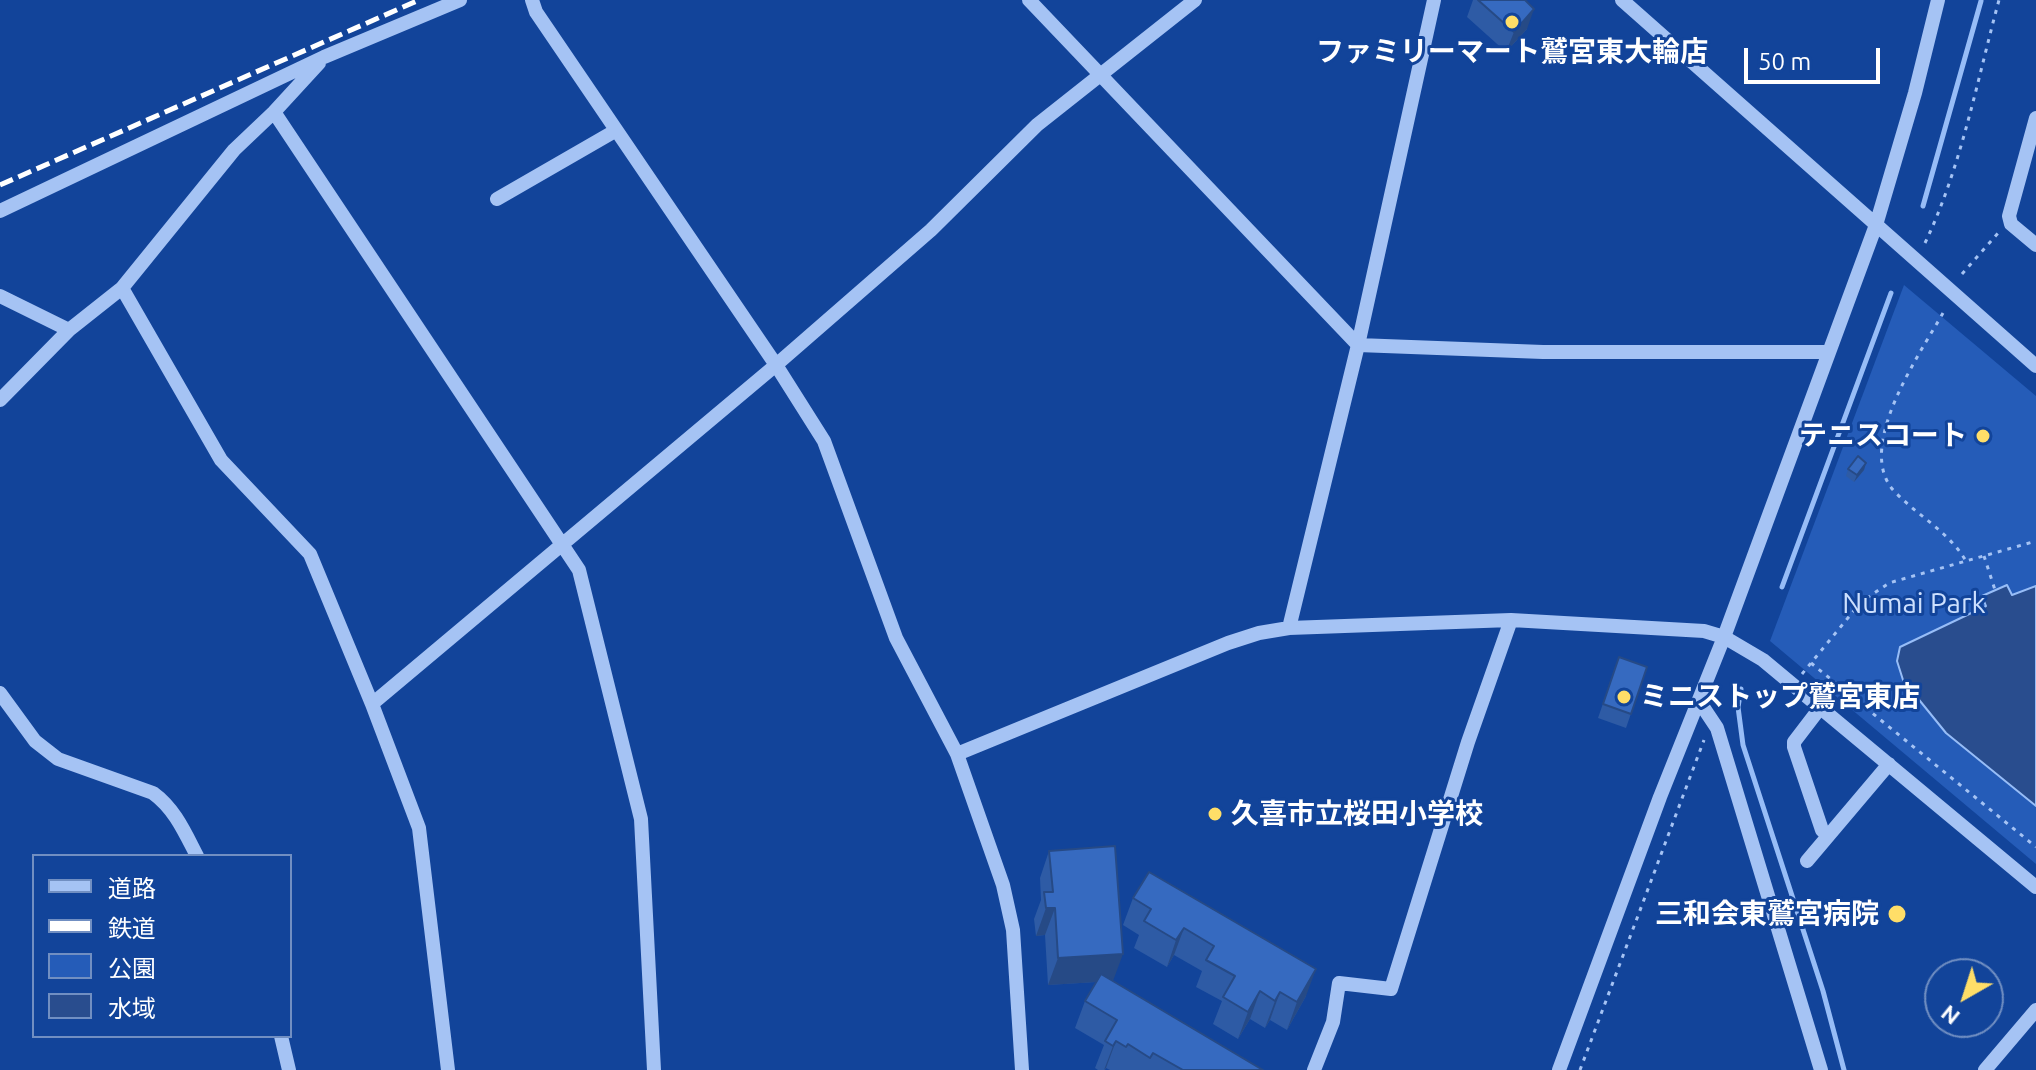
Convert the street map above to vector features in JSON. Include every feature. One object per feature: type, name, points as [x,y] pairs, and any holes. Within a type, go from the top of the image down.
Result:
[{"type":"street","points":[[0,211],[324,57],[460,0]]},
{"type":"street","points":[[532,0],[536,12],[776,365],[824,441],[896,638],[957,754],[1009,905],[1019,989],[1022,1070]]},
{"type":"street","points":[[1029,0],[1358,345],[1543,352],[1827,352]]},
{"type":"street","points":[[372,704],[776,365],[931,230],[1037,125],[1195,0]]},
{"type":"street","points":[[1289,628],[1358,345],[1434,0]]},
{"type":"street","points":[[1622,0],[2036,366]]},
{"type":"street","points":[[1559,1070],[1876,225],[1915,93],[1938,0]]},
{"type":"street","points":[[0,400],[69,330],[122,288],[234,150],[324,57]]},
{"type":"street","points":[[274,112],[579,570],[641,819],[654,1070]]},
{"type":"street","points":[[2036,118],[2009,209],[2011,224],[2036,245]]},
{"type":"street","points":[[497,199],[615,131]]},
{"type":"street","points":[[122,288],[221,460],[310,554],[419,828],[448,1070]]},
{"type":"street","points":[[0,296],[69,330]]},
{"type":"street","points":[[957,754],[1228,643],[1289,628],[1511,620],[1704,631],[1724,637],[1763,660],[2036,887]]},
{"type":"street","points":[[1314,1070],[1333,1022],[1339,983],[1391,989],[1468,742],[1511,620]]},
{"type":"street","points":[[0,693],[35,741],[58,759],[153,793],[164,800],[196,854]]},
{"type":"street","points":[[1699,701],[1717,728],[1821,1070]]},
{"type":"street","points":[[1820,708],[1794,742],[1794,747],[1822,830],[1828,836]]},
{"type":"street","points":[[1807,861],[1889,764]]},
{"type":"street","points":[[1985,1070],[2036,1010]]},
{"type":"street","points":[[281,1038],[289,1070]]},
{"type":"path","points":[[1925,243],[1935,224],[1965,128],[1999,0]]},
{"type":"path","points":[[1962,274],[2001,229],[2011,224]]},
{"type":"path","points":[[1943,313],[1901,384],[1883,437],[1881,468],[1882,475],[1895,492],[1955,543],[1966,561]]},
{"type":"path","points":[[1801,675],[1861,602],[1889,583],[2036,541]]},
{"type":"path","points":[[1984,556],[1995,590]]},
{"type":"path","points":[[1811,663],[2036,847]]},
{"type":"path","points":[[1580,1070],[1708,732]]},
{"type":"green space","name":"Numai Park","points":[[1904,285],[2036,396],[2036,864],[1770,641]]},
{"type":"water","points":[[2007,585],[2012,595],[2036,586],[2036,806],[1946,733],[1903,680],[1897,661],[1900,647],[1986,606],[1982,596]]},
{"type":"building","points":[[1478,0],[1525,0],[1534,9],[1514,32]]},
{"type":"building","points":[[1858,456],[1866,463],[1857,475],[1848,469]]},
{"type":"building","points":[[1619,657],[1647,667],[1631,714],[1603,704]]},
{"type":"building","points":[[1115,846],[1123,954],[1058,958],[1055,908],[1046,908],[1044,892],[1053,892],[1049,851]]},
{"type":"building","points":[[1149,872],[1316,969],[1297,1002],[1280,992],[1275,1001],[1260,991],[1248,1012],[1223,997],[1235,976],[1206,960],[1214,946],[1184,928],[1176,940],[1144,921],[1151,909],[1133,898]]},
{"type":"building","points":[[1101,974],[1263,1070],[1183,1070],[1153,1053],[1150,1058],[1128,1044],[1126,1047],[1116,1041],[1113,1046],[1105,1041],[1117,1020],[1085,1001]]},
{"type":"waterway","points":[[1923,206],[1981,1]]},
{"type":"waterway","points":[[1782,587],[1891,293]]},
{"type":"waterway","points":[[1741,689],[1738,707],[1743,745],[1823,991],[1844,1070]]},
{"type":"railway","points":[[0,185],[419,0]]},
{"type":"place","name":"ファミリーマート鷲宮東大輪店","points":[[1512,22]]},
{"type":"place","name":"テニスコート","points":[[1983,436]]},
{"type":"place","name":"ミニストップ鷲宮東店","points":[[1624,697]]},
{"type":"place","name":"久喜市立桜田小学校","points":[[1215,814]]},
{"type":"place","name":"三和会東鷲宮病院","points":[[1897,914]]}]
